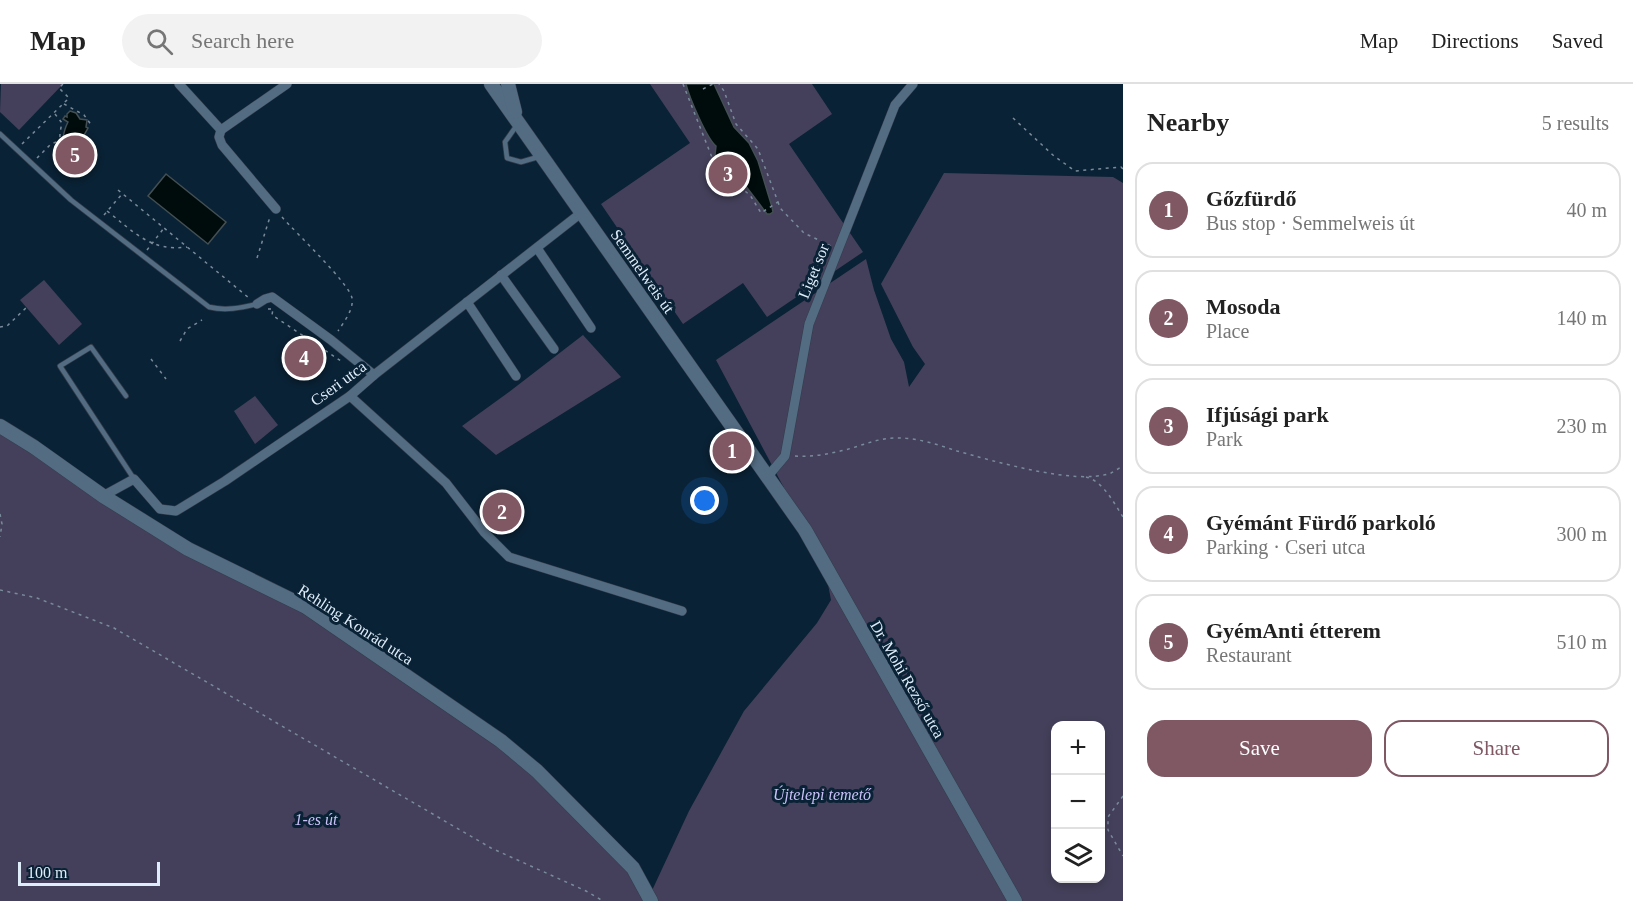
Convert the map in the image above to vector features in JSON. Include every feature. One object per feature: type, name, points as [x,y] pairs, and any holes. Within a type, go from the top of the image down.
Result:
[{"type":"street","points":[[179,84],[221,130]]},
{"type":"street","points":[[276,209],[222,145],[219,137],[221,130],[287,84]]},
{"type":"street","name":"Semmelweis út","points":[[491,84],[768,476]]},
{"type":"street","points":[[508,84],[518,122]]},
{"type":"street","name":"Liget sor","points":[[785,456],[808,324],[895,105],[913,84]]},
{"type":"street","name":"Cseri utca","points":[[134,479],[160,509],[176,511],[225,481],[350,396],[581,213]]},
{"type":"street","points":[[537,248],[591,328]]},
{"type":"street","points":[[501,275],[554,349]]},
{"type":"street","points":[[257,304],[265,298],[272,297],[374,375]]},
{"type":"street","points":[[467,302],[516,376]]},
{"type":"street","points":[[350,396],[446,483],[484,532],[509,557],[682,611]]},
{"type":"street","name":"Rehling Konrád utca","points":[[0,426],[103,496],[188,549],[306,607],[501,741],[537,771],[633,868],[651,901]]},
{"type":"street","points":[[768,476],[785,456]]},
{"type":"street","name":"Dr. Mohi Rezső utca","points":[[768,476],[805,530],[1015,901]]},
{"type":"street","points":[[103,496],[134,479]]},
{"type":"lane","points":[[518,122],[506,142],[507,158],[521,162],[542,156]]},
{"type":"lane","points":[[0,134],[71,200],[209,307],[218,309],[257,304]]},
{"type":"lane","points":[[126,396],[91,347],[60,366],[134,479]]},
{"type":"path","points":[[17,149],[69,98],[59,88],[63,84]]},
{"type":"path","points":[[683,84],[720,172],[750,195],[761,213],[778,202]]},
{"type":"path","points":[[703,89],[713,84]]},
{"type":"path","points":[[719,84],[724,91],[736,124],[758,149],[780,208],[804,233],[838,250]]},
{"type":"path","points":[[63,103],[84,114],[92,126]]},
{"type":"path","points":[[54,112],[62,123],[60,141],[71,154]]},
{"type":"path","points":[[1013,118],[1054,156],[1075,171],[1121,167],[1123,169]]},
{"type":"path","points":[[31,163],[51,144],[60,141]]},
{"type":"path","points":[[118,190],[257,304],[266,309],[273,309],[272,315],[342,362]]},
{"type":"path","points":[[99,221],[123,193]]},
{"type":"path","points":[[257,258],[269,220],[263,194]]},
{"type":"path","points":[[276,209],[345,283],[352,298],[350,312],[331,340]]},
{"type":"path","points":[[107,211],[152,245],[174,249],[188,247]]},
{"type":"path","points":[[143,255],[164,228]]},
{"type":"path","points":[[0,327],[7,326],[29,305]]},
{"type":"path","points":[[180,341],[187,329],[202,320]]},
{"type":"path","points":[[151,359],[166,379]]},
{"type":"path","points":[[785,456],[807,457],[837,452],[876,440],[899,438],[932,443],[1060,475],[1094,479],[1123,517]]},
{"type":"path","points":[[1085,477],[1110,473],[1123,466]]},
{"type":"path","points":[[0,514],[2,524],[0,537]]},
{"type":"path","points":[[0,590],[37,598],[114,628],[491,848],[603,901]]},
{"type":"path","points":[[1123,796],[1108,817],[1108,830],[1123,856]]},
{"type":"green space","points":[[1,84],[63,84],[19,130],[0,112]]},
{"type":"green space","points":[[650,84],[812,84],[832,114],[789,144],[863,252],[767,317],[743,283],[683,324],[601,204],[690,143]]},
{"type":"green space","points":[[944,173],[1113,177],[1123,183],[1123,901],[0,901],[0,426],[103,496],[258,583],[501,741],[600,834],[649,897],[689,811],[744,711],[817,623],[831,600],[824,563],[716,360],[866,259],[891,339],[904,362],[909,387],[925,364],[913,347],[881,284]]},
{"type":"green space","points":[[44,280],[82,324],[59,345],[20,300]]},
{"type":"green space","points":[[583,335],[621,377],[496,455],[462,426],[509,392]]},
{"type":"green space","points":[[255,396],[278,425],[255,444],[234,411]]},
{"type":"shaded area","points":[[686,84],[714,84],[734,127],[749,143],[758,161],[772,207],[773,212],[770,214],[767,214],[745,185],[720,163],[715,155],[716,146],[699,117]]},
{"type":"shaded area","points":[[70,111],[76,113],[80,119],[87,120],[86,127],[88,128],[79,144],[75,141],[66,146],[64,134],[68,122],[63,119]]},
{"type":"shaded area","points":[[166,174],[226,222],[208,244],[148,196]]},
{"type":"place","name":"GyémAnti étterem","points":[[75,155]]},
{"type":"place","name":"Ifjúsági park","points":[[728,174]]},
{"type":"place","name":"Gyémánt Fürdő parkoló","points":[[304,358]]},
{"type":"place","name":"Gőzfürdő","points":[[732,451]]},
{"type":"place","name":"Mosoda","points":[[502,512]]},
{"type":"park label","name":"Újtelepi temető","points":[[822,794]]},
{"type":"park label","name":"1-es út","points":[[316,819]]}]
